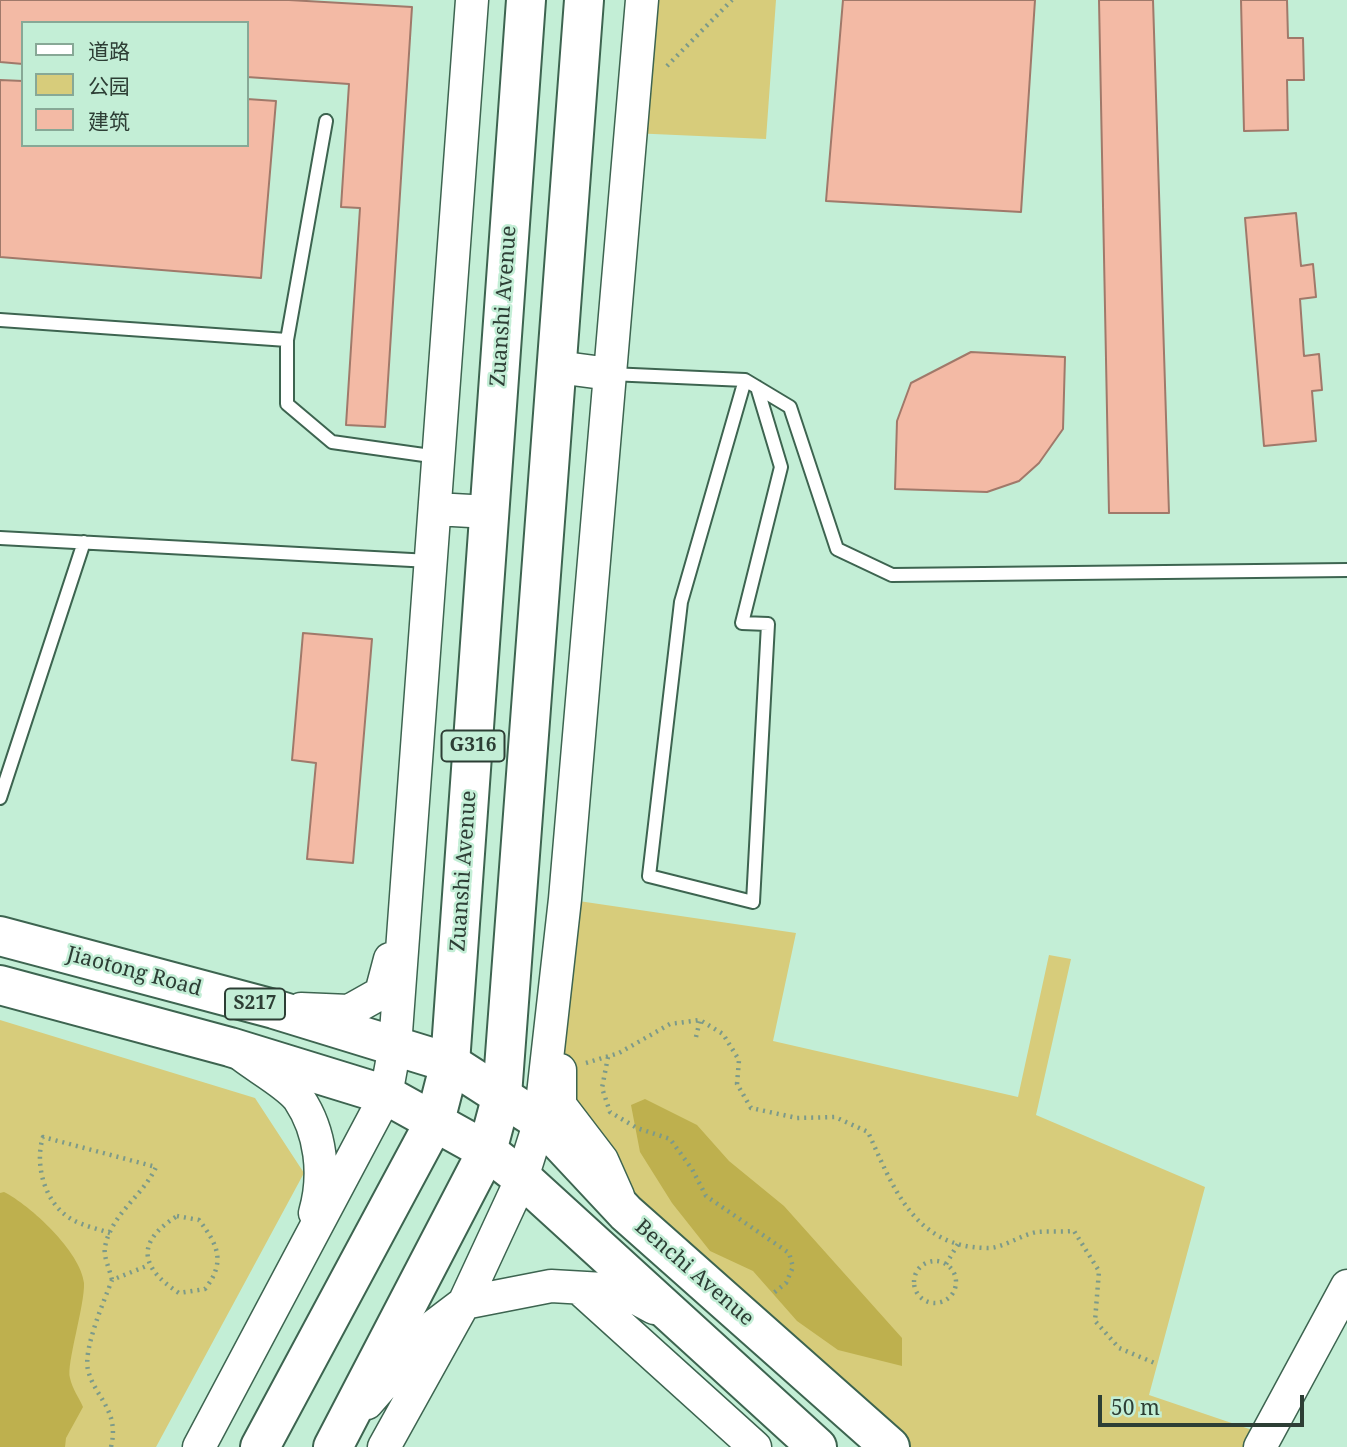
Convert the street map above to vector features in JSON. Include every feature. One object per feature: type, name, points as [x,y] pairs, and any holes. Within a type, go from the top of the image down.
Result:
[{"type":"main road","name":"Zuanshi Avenue","points":[[260,1447],[435,1121],[450,1063],[526,0]]},
{"type":"main road","name":"G316","points":[[337,1440],[487,1151],[502,1096],[584,0]]},
{"type":"main road","name":"Jiaotong Road","points":[[0,936],[274,1009],[450,1063],[502,1096]]},
{"type":"main road","name":"S217","points":[[0,985],[230,1047],[386,1095],[435,1121]]},
{"type":"main road","name":"Benchi Avenue","points":[[502,1096],[540,1121],[626,1213],[890,1447]]},
{"type":"main road","name":"Benchi Avenue","points":[[435,1121],[487,1151],[522,1178],[817,1447]]},
{"type":"street","points":[[199,1447],[386,1095],[395,1046],[472,0]]},
{"type":"street","points":[[384,1447],[464,1303],[522,1178],[540,1121],[558,975],[642,0]]},
{"type":"street","points":[[557,367],[610,374]]},
{"type":"street","points":[[435,509],[489,512]]},
{"type":"street","points":[[274,1009],[349,1011],[381,993],[405,907]]},
{"type":"street","points":[[558,975],[560,1105],[602,1160],[626,1213]]},
{"type":"street","points":[[230,1047],[298,1097],[321,1148],[320,1198],[304,1249]]},
{"type":"street","points":[[337,1440],[435,1325],[464,1303],[551,1286],[621,1290],[677,1321]]},
{"type":"street","points":[[1260,1447],[1347,1286]]},
{"type":"street","points":[[579,1288],[755,1447]]},
{"type":"lane","points":[[326,121],[287,341],[287,404],[332,442],[438,457]]},
{"type":"lane","points":[[0,320],[287,341]]},
{"type":"lane","points":[[610,374],[745,380],[790,407],[837,549],[892,575],[1347,570]]},
{"type":"lane","points":[[745,380],[681,601],[649,876],[753,902],[768,624],[742,622],[781,467],[757,387]]},
{"type":"lane","points":[[0,538],[431,561]]},
{"type":"lane","points":[[0,798],[84,542]]},
{"type":"path","points":[[634,96],[691,45],[732,0]]},
{"type":"path","points":[[560,1050],[580,1065],[608,1056],[670,1024],[700,1020],[723,1034],[739,1060],[737,1084],[751,1108],[797,1118],[835,1117],[869,1132],[899,1200],[923,1227],[958,1244],[988,1249],[1036,1233],[1074,1231],[1099,1270],[1095,1321],[1119,1348],[1157,1364]]},
{"type":"path","points":[[696,1037],[700,1020]]},
{"type":"path","points":[[608,1056],[602,1088],[610,1112],[637,1128],[670,1139],[692,1169],[706,1196],[789,1253],[793,1267],[786,1283],[771,1294]]},
{"type":"path","points":[[110,1233],[72,1220],[51,1201],[37,1155],[43,1137],[156,1167],[149,1183],[116,1219],[104,1249],[112,1280],[94,1326],[88,1369],[108,1406],[114,1437],[111,1447]]},
{"type":"path","points":[[177,1216],[199,1220],[215,1241],[218,1261],[216,1276],[205,1289],[179,1293],[160,1280],[149,1265],[147,1247],[157,1228],[177,1216]]},
{"type":"path","points":[[946,1264],[958,1244]]},
{"type":"path","points":[[927,1263],[946,1264],[955,1275],[955,1289],[946,1299],[926,1300],[916,1291],[917,1272],[927,1263]]},
{"type":"path","points":[[112,1280],[149,1265]]},
{"type":"green space","points":[[641,0],[776,0],[766,139],[631,133]]},
{"type":"green space","points":[[565,899],[796,933],[773,1041],[1018,1097],[1049,955],[1071,959],[1036,1115],[1205,1187],[1149,1395],[1267,1435],[1260,1447],[890,1447],[626,1213],[560,1073]]},
{"type":"green space","points":[[0,1020],[255,1098],[304,1173],[156,1447],[0,1447]]},
{"type":"shaded area","points":[[645,1099],[697,1125],[729,1161],[784,1206],[902,1338],[902,1366],[838,1350],[797,1321],[753,1271],[710,1251],[672,1203],[640,1152],[631,1105]]},
{"type":"shaded area","points":[[4,1192],[27,1207],[53,1231],[74,1258],[84,1283],[69,1371],[72,1385],[83,1407],[66,1438],[65,1447],[0,1447],[0,1193]]},
{"type":"building","points":[[0,0],[289,0],[412,7],[385,427],[346,425],[360,208],[341,207],[349,84],[248,77],[248,21],[21,21],[21,64],[0,62]]},
{"type":"building","points":[[843,0],[1035,0],[1021,212],[826,201]]},
{"type":"building","points":[[1099,0],[1153,0],[1169,513],[1109,513]]},
{"type":"building","points":[[1241,0],[1287,0],[1288,38],[1303,38],[1304,80],[1287,80],[1288,130],[1244,131]]},
{"type":"building","points":[[0,80],[21,81],[21,147],[248,147],[248,99],[276,101],[261,278],[0,257]]},
{"type":"building","points":[[1296,213],[1301,266],[1313,264],[1316,297],[1300,299],[1304,356],[1319,354],[1322,390],[1312,391],[1316,441],[1264,446],[1245,218]]},
{"type":"building","points":[[971,352],[1065,357],[1063,429],[1039,463],[1019,481],[987,492],[895,489],[897,421],[911,383]]},
{"type":"building","points":[[303,633],[372,639],[353,863],[307,859],[316,763],[292,760]]}]
